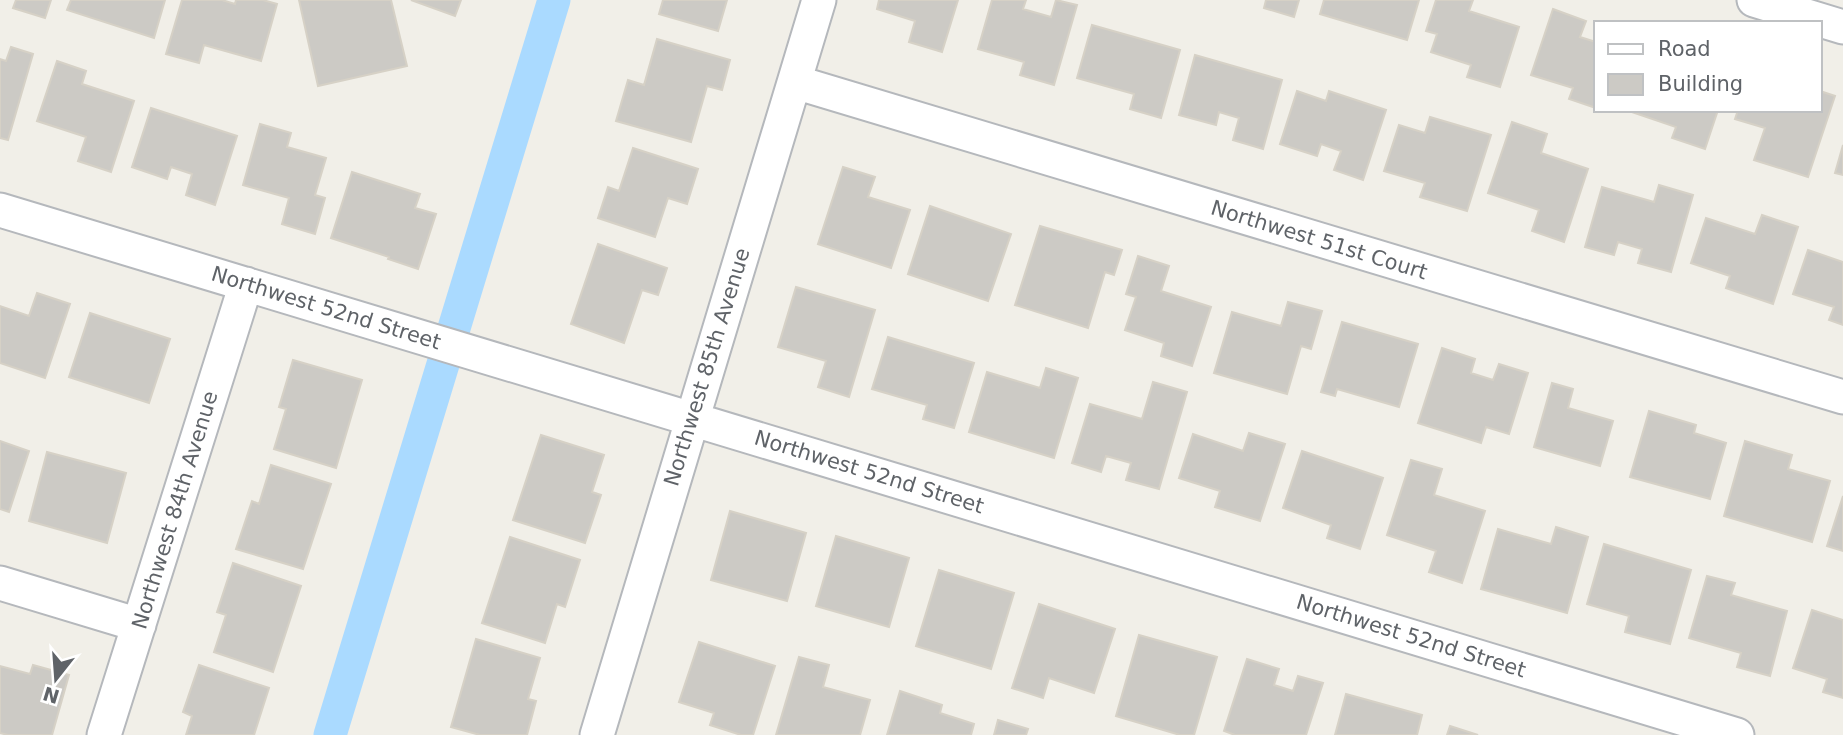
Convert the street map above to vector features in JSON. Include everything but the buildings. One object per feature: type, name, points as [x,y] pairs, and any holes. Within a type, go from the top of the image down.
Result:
[{"type":"street","name":"Northwest 85th Avenue","points":[[597,735],[819,0]]},
{"type":"street","points":[[1754,0],[1843,27]]},
{"type":"street","name":"Northwest 51st Court","points":[[795,82],[1843,397]]},
{"type":"street","name":"Northwest 52nd Street","points":[[0,210],[1737,735]]},
{"type":"street","name":"Northwest 84th Avenue","points":[[104,735],[246,284]]},
{"type":"street","points":[[0,583],[139,625]]},
{"type":"waterway","points":[[330,735],[554,0]]}]
